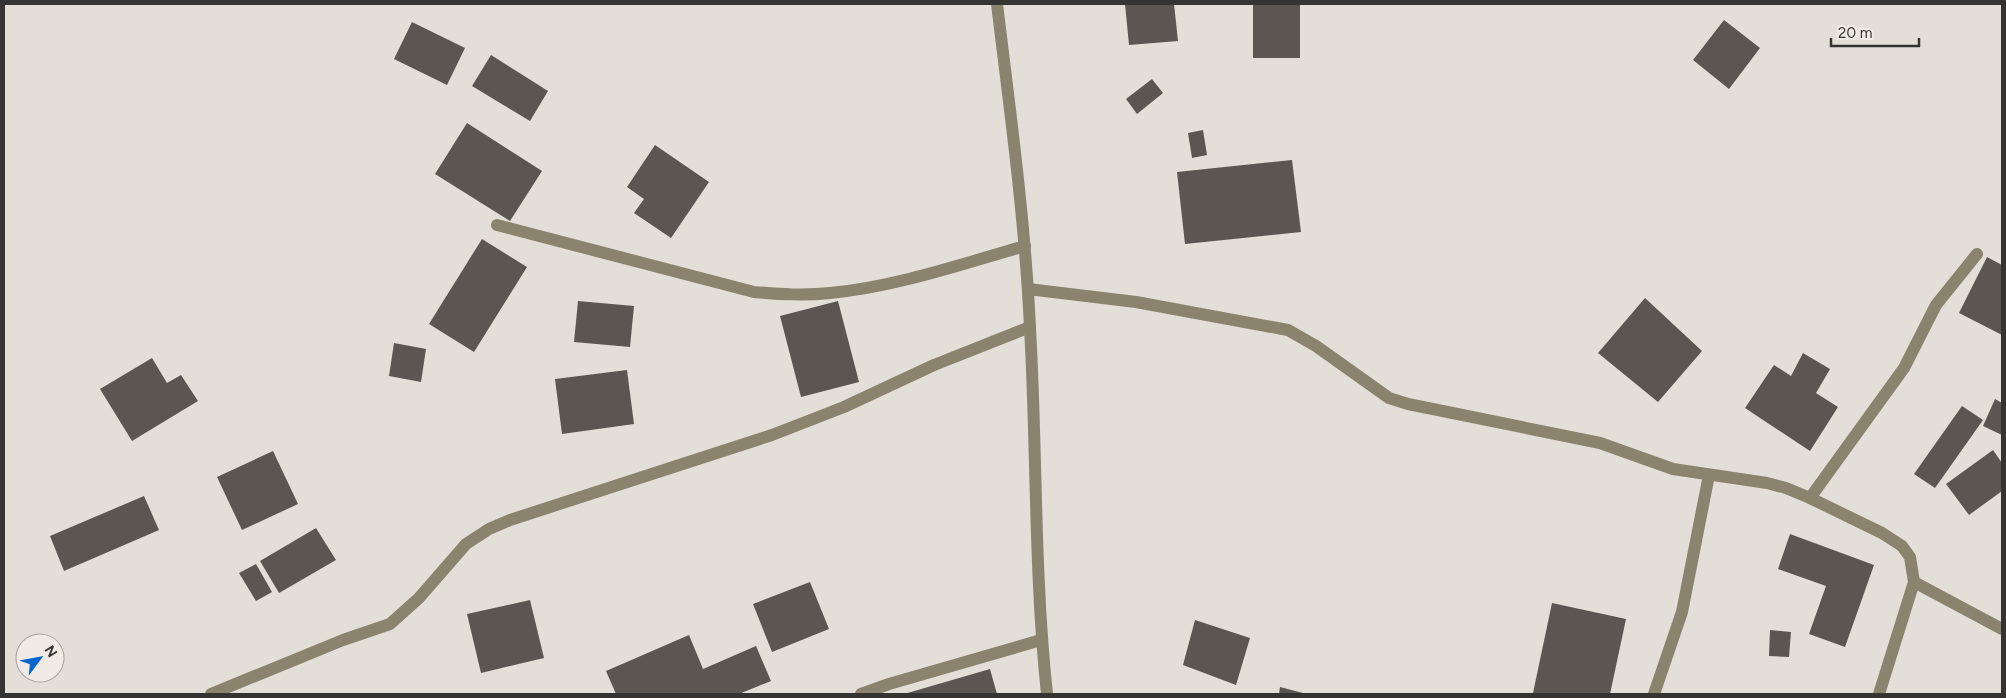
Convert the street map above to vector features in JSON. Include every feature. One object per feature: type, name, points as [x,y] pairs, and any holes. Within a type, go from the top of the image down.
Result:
[{"type":"street","points":[[997,4],[1025,246],[1030,327],[1041,640],[1047,694]]},
{"type":"street","points":[[497,225],[754,292],[786,294],[828,294],[870,288],[1025,246]]},
{"type":"street","points":[[1810,498],[1904,368],[1936,305],[1977,254]]},
{"type":"street","points":[[1028,289],[1136,302],[1288,330],[1316,346],[1389,398],[1401,402],[1600,443],[1673,469],[1767,483],[1786,488],[1810,498],[1882,533],[1902,546],[1910,557],[1914,582],[1879,694]]},
{"type":"street","points":[[211,694],[344,640],[390,624],[419,598],[466,544],[490,529],[510,520],[772,435],[844,407],[934,365],[1030,327]]},
{"type":"street","points":[[1654,694],[1682,612],[1709,475]]},
{"type":"street","points":[[1914,582],[2002,629]]},
{"type":"street","points":[[861,694],[889,684],[1041,640]]},
{"type":"building","points":[[1125,4],[1174,4],[1178,41],[1129,45]]},
{"type":"building","points":[[1253,4],[1300,4],[1300,58],[1253,58]]},
{"type":"building","points":[[1724,20],[1760,48],[1729,89],[1693,60]]},
{"type":"building","points":[[412,22],[465,48],[447,85],[394,59]]},
{"type":"building","points":[[491,55],[548,91],[530,121],[472,86]]},
{"type":"building","points":[[1152,79],[1163,93],[1137,114],[1126,99]]},
{"type":"building","points":[[467,123],[542,171],[510,221],[435,174]]},
{"type":"building","points":[[1203,130],[1207,155],[1192,158],[1188,133]]},
{"type":"building","points":[[655,145],[709,182],[671,238],[634,213],[644,199],[627,187]]},
{"type":"building","points":[[1292,160],[1301,232],[1185,244],[1177,172]]},
{"type":"building","points":[[482,239],[527,267],[474,352],[429,324]]},
{"type":"building","points":[[1987,257],[2002,265],[2002,335],[1959,313]]},
{"type":"building","points":[[1645,298],[1702,351],[1658,402],[1598,353]]},
{"type":"building","points":[[578,301],[634,306],[630,347],[574,342]]},
{"type":"building","points":[[838,301],[859,382],[801,397],[780,316]]},
{"type":"building","points":[[394,343],[426,349],[421,382],[389,376]]},
{"type":"building","points":[[1803,353],[1830,369],[1816,393],[1838,407],[1810,451],[1745,408],[1774,365],[1791,376]]},
{"type":"building","points":[[152,358],[167,383],[181,375],[198,401],[132,441],[100,389]]},
{"type":"building","points":[[627,370],[634,424],[562,434],[555,379]]},
{"type":"building","points":[[1995,399],[2002,403],[2002,435],[1983,426]]},
{"type":"building","points":[[1962,406],[1983,420],[1935,488],[1914,474]]},
{"type":"building","points":[[1993,450],[2002,463],[2002,491],[1969,515],[1946,484]]},
{"type":"building","points":[[273,451],[298,504],[242,530],[217,477]]},
{"type":"building","points":[[144,496],[159,530],[64,571],[50,536]]},
{"type":"building","points":[[316,528],[336,560],[279,593],[260,561]]},
{"type":"building","points":[[1790,534],[1874,565],[1845,647],[1809,634],[1826,586],[1778,569]]},
{"type":"building","points":[[256,564],[272,592],[256,601],[239,573]]},
{"type":"building","points":[[810,582],[829,629],[772,652],[753,604]]},
{"type":"building","points":[[530,600],[544,658],[481,673],[467,614]]},
{"type":"building","points":[[1552,603],[1626,619],[1610,694],[1533,693]]},
{"type":"building","points":[[1195,620],[1250,638],[1236,685],[1183,665]]},
{"type":"building","points":[[1770,630],[1791,632],[1789,657],[1769,656]]},
{"type":"building","points":[[689,635],[703,669],[756,646],[771,681],[739,694],[616,694],[606,671]]},
{"type":"building","points":[[990,669],[997,694],[904,694]]},
{"type":"building","points":[[1280,687],[1307,694],[1279,694]]}]
